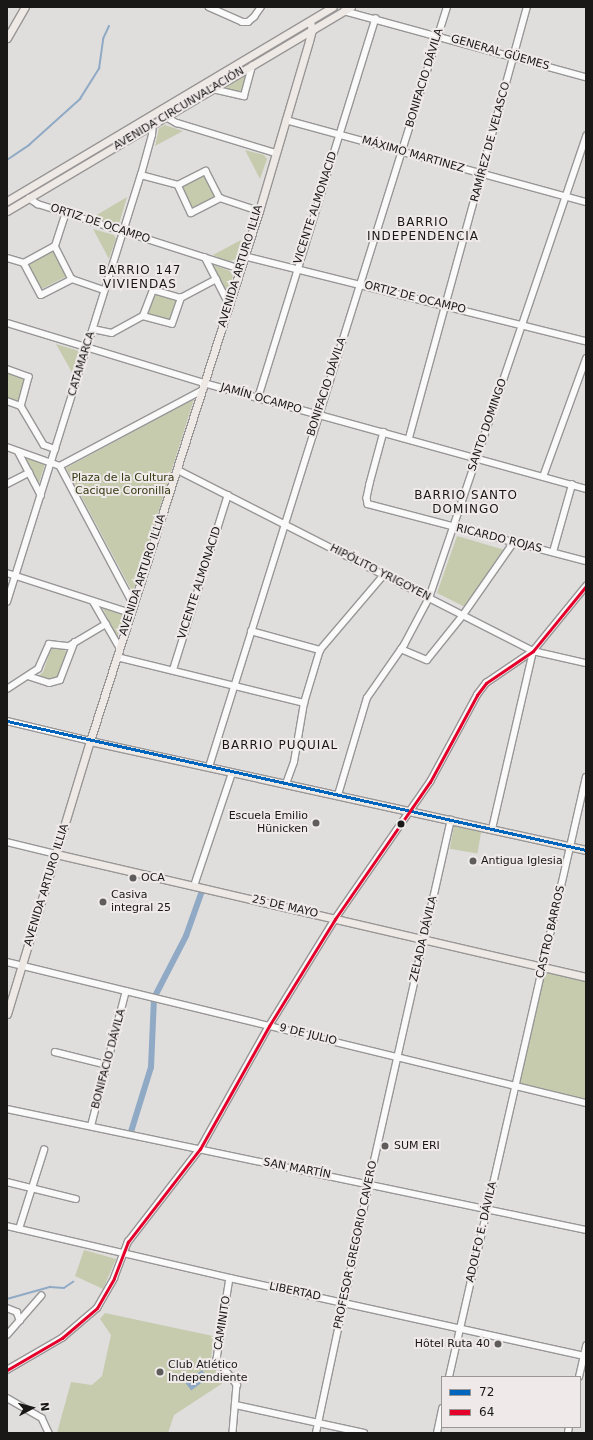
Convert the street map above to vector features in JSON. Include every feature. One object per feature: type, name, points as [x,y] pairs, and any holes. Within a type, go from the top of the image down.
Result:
[{"type":"main road","points":[[7,38],[25,7]]},
{"type":"main road","name":"AVENIDA CIRCUNVALACIÓN","points":[[7,201],[334,7]]},
{"type":"main road","name":"AVENIDA CIRCUNVALACIÓN","points":[[7,211],[351,7]]},
{"type":"main road","name":"AVENIDA ARTURO ILLIA","points":[[7,1014],[90,741],[178,470],[259,211],[312,30],[310,21]]},
{"type":"main road","points":[[90,741],[586,850]]},
{"type":"main road","name":"25 DE MAYO","points":[[56,854],[586,977]]},
{"type":"street","points":[[209,7],[242,22],[248,22],[254,17],[261,7]]},
{"type":"street","name":"BONIFACIO DÁVILA","points":[[209,767],[284,522],[361,285],[447,7]]},
{"type":"street","name":"RAMÍREZ DE VELASCO","points":[[409,438],[527,7]]},
{"type":"street","name":"GENERAL GÜEMES","points":[[344,11],[438,35],[586,77]]},
{"type":"street","name":"VICENTE ALMONACID","points":[[258,398],[375,19]]},
{"type":"street","points":[[213,89],[244,96],[252,66]]},
{"type":"street","points":[[166,116],[177,123],[276,153]]},
{"type":"street","name":"MÁXIMO MARTINEZ","points":[[286,120],[402,153],[586,202]]},
{"type":"street","name":"CATAMARCA","points":[[7,602],[141,175],[153,124]]},
{"type":"street","name":"SANTO DOMINGO","points":[[338,795],[367,698],[401,649],[429,598],[586,136]]},
{"type":"street","points":[[141,175],[178,185],[206,170],[220,198],[259,211]]},
{"type":"street","points":[[178,185],[191,213],[220,198]]},
{"type":"street","name":"ORTIZ DE OCAMPO","points":[[29,198],[66,213],[240,269]]},
{"type":"street","points":[[7,258],[24,263],[55,246],[66,213]]},
{"type":"street","points":[[55,246],[72,279],[104,290]]},
{"type":"street","name":"ORTIZ DE OCAMPO","points":[[244,256],[586,340]]},
{"type":"street","points":[[205,257],[229,304]]},
{"type":"street","points":[[24,263],[41,295],[72,279]]},
{"type":"street","points":[[144,316],[172,324],[181,298],[216,279]]},
{"type":"street","points":[[93,329],[112,333],[144,316],[153,290],[181,298]]},
{"type":"street","name":"JAMÍN OCAMPO","points":[[7,323],[88,346],[204,387],[258,398],[409,438],[586,489]]},
{"type":"street","points":[[543,477],[586,360]]},
{"type":"street","points":[[7,369],[29,377],[21,406]]},
{"type":"street","points":[[60,466],[204,387]]},
{"type":"street","points":[[7,401],[21,406],[44,445],[56,449]]},
{"type":"street","name":"RICARDO ROJAS","points":[[384,432],[367,498],[368,504],[586,561]]},
{"type":"street","points":[[7,447],[60,466],[134,605]]},
{"type":"street","points":[[18,451],[41,495]]},
{"type":"street","name":"HIPÓLITO YRIGOYEN","points":[[178,470],[228,496],[284,522],[384,576],[533,651],[586,663]]},
{"type":"street","points":[[7,484],[29,473]]},
{"type":"street","points":[[553,552],[572,485]]},
{"type":"street","name":"VICENTE ALMONACID","points":[[173,670],[228,496]]},
{"type":"street","points":[[401,649],[427,660],[463,615],[514,542]]},
{"type":"street","points":[[7,573],[131,613]]},
{"type":"street","points":[[286,784],[294,762],[304,703],[320,650],[384,576]]},
{"type":"street","points":[[7,1370],[62,1338],[90,1316],[103,1299],[130,1239],[200,1149],[269,1026],[335,919],[412,811],[486,683],[533,651],[586,586]]},
{"type":"street","points":[[93,601],[120,648]]},
{"type":"street","points":[[7,689],[41,666],[49,644],[67,646],[106,624]]},
{"type":"street","points":[[251,631],[320,650]]},
{"type":"street","points":[[28,676],[50,683],[60,680],[74,643]]},
{"type":"street","points":[[492,829],[533,651]]},
{"type":"street","points":[[117,657],[304,703]]},
{"type":"street","points":[[7,721],[90,741]]},
{"type":"street","points":[[194,886],[232,773]]},
{"type":"street","name":"CASTRO BARROS","points":[[516,1087],[542,966],[586,777]]},
{"type":"street","name":"ZELADA DÁVILA","points":[[397,1057],[451,820]]},
{"type":"street","name":"25 DE MAYO","points":[[7,842],[56,854]]},
{"type":"street","name":"9 DE JULIO","points":[[7,962],[586,1103]]},
{"type":"street","name":"BONIFACIO DÁVILA","points":[[91,1126],[126,992]]},
{"type":"street","points":[[55,1052],[107,1065]]},
{"type":"street","name":"PROFESOR GREGORIO CAVERO","points":[[316,1433],[397,1057]]},
{"type":"street","name":"ADOLFO E. DÁVILA","points":[[449,1376],[516,1087]]},
{"type":"street","name":"SAN MARTÍN","points":[[7,1109],[369,1183],[586,1230]]},
{"type":"street","points":[[19,1229],[44,1150]]},
{"type":"street","points":[[7,1182],[76,1199]]},
{"type":"street","name":"LIBERTAD","points":[[7,1226],[230,1278],[585,1356]]},
{"type":"street","name":"CAMINITO","points":[[230,1278],[218,1359],[237,1385],[234,1433]]},
{"type":"street","points":[[7,1336],[41,1296]]},
{"type":"street","points":[[7,1308],[17,1312],[20,1320]]},
{"type":"street","points":[[580,1376],[586,1346]]},
{"type":"street","points":[[7,1398],[42,1418],[49,1433]]},
{"type":"street","points":[[236,1405],[364,1433]]},
{"type":"street","points":[[437,1433],[441,1414]]},
{"type":"green space","points":[[248,73],[241,93],[225,88]]},
{"type":"green space","points":[[165,125],[183,131],[155,146],[159,128]]},
{"type":"green space","points":[[245,150],[264,155],[267,159],[260,179]]},
{"type":"green space","points":[[204,175],[215,197],[193,209],[182,186]]},
{"type":"green space","points":[[127,197],[119,224],[116,226],[95,216]]},
{"type":"green space","points":[[93,229],[114,235],[116,239],[109,259]]},
{"type":"green space","points":[[241,240],[236,259],[228,262],[213,255]]},
{"type":"green space","points":[[54,249],[68,276],[40,290],[26,263]]},
{"type":"green space","points":[[211,264],[230,271],[233,276],[228,294]]},
{"type":"green space","points":[[155,293],[176,300],[169,321],[148,314]]},
{"type":"green space","points":[[56,344],[79,351],[81,358],[74,376]]},
{"type":"green space","points":[[7,373],[26,379],[19,402],[7,398]]},
{"type":"green space","name":"Plaza de la Cultura Cacique Coronilla","points":[[194,399],[133,593],[66,468]]},
{"type":"green space","points":[[26,458],[45,464],[39,483]]},
{"type":"green space","points":[[457,536],[505,550],[465,607],[437,593]]},
{"type":"green space","points":[[102,607],[125,616],[117,637]]},
{"type":"green space","points":[[52,647],[67,651],[59,676],[50,679],[39,676],[43,672]]},
{"type":"green space","points":[[454,825],[482,830],[477,853],[450,849]]},
{"type":"green space","points":[[545,971],[586,980],[586,1101],[519,1086]]},
{"type":"green space","points":[[84,1250],[116,1259],[103,1289],[75,1276]]},
{"type":"green space","name":"Club Atlético Independiente","points":[[105,1313],[213,1336],[211,1361],[214,1368],[226,1381],[174,1415],[168,1433],[57,1433],[71,1382],[92,1385],[102,1376],[111,1335],[100,1319]]},
{"type":"water","points":[[202,1370],[208,1378],[191,1391],[185,1383]]},
{"type":"waterway","points":[[7,160],[29,145],[80,99],[99,69],[103,39],[109,26]]},
{"type":"waterway","points":[[130,1135],[151,1067],[154,998],[186,936],[203,888]]},
{"type":"waterway","points":[[7,1299],[50,1287],[64,1288],[73,1282]]},
{"type":"transit line","name":"64","points":[[7,1370],[62,1338],[97,1308],[114,1278],[128,1242],[200,1149],[269,1026],[335,919],[430,782],[477,695],[486,683],[533,651],[586,586]]},
{"type":"transit line","name":"72","points":[[7,721],[586,850]]},
{"type":"place","name":"Escuela Emilio Hünicken","points":[[316,823]]},
{"type":"place","name":"Antigua Iglesia","points":[[473,861]]},
{"type":"place","name":"OCA","points":[[133,878]]},
{"type":"place","name":"Casiva integral 25","points":[[103,902]]},
{"type":"place","name":"SUM ERI","points":[[385,1146]]},
{"type":"place","name":"Hôtel Ruta 40","points":[[498,1344]]},
{"type":"place","name":"Club Atlético Independiente","points":[[160,1372]]},
{"type":"district","name":"BARRIO INDEPENDENCIA","points":[[423,230]]},
{"type":"district","name":"BARRIO 147 VIVIENDAS","points":[[140,278]]},
{"type":"district","name":"BARRIO SANTO DOMINGO","points":[[466,503]]},
{"type":"district","name":"BARRIO PUQUIAL","points":[[280,746]]}]
